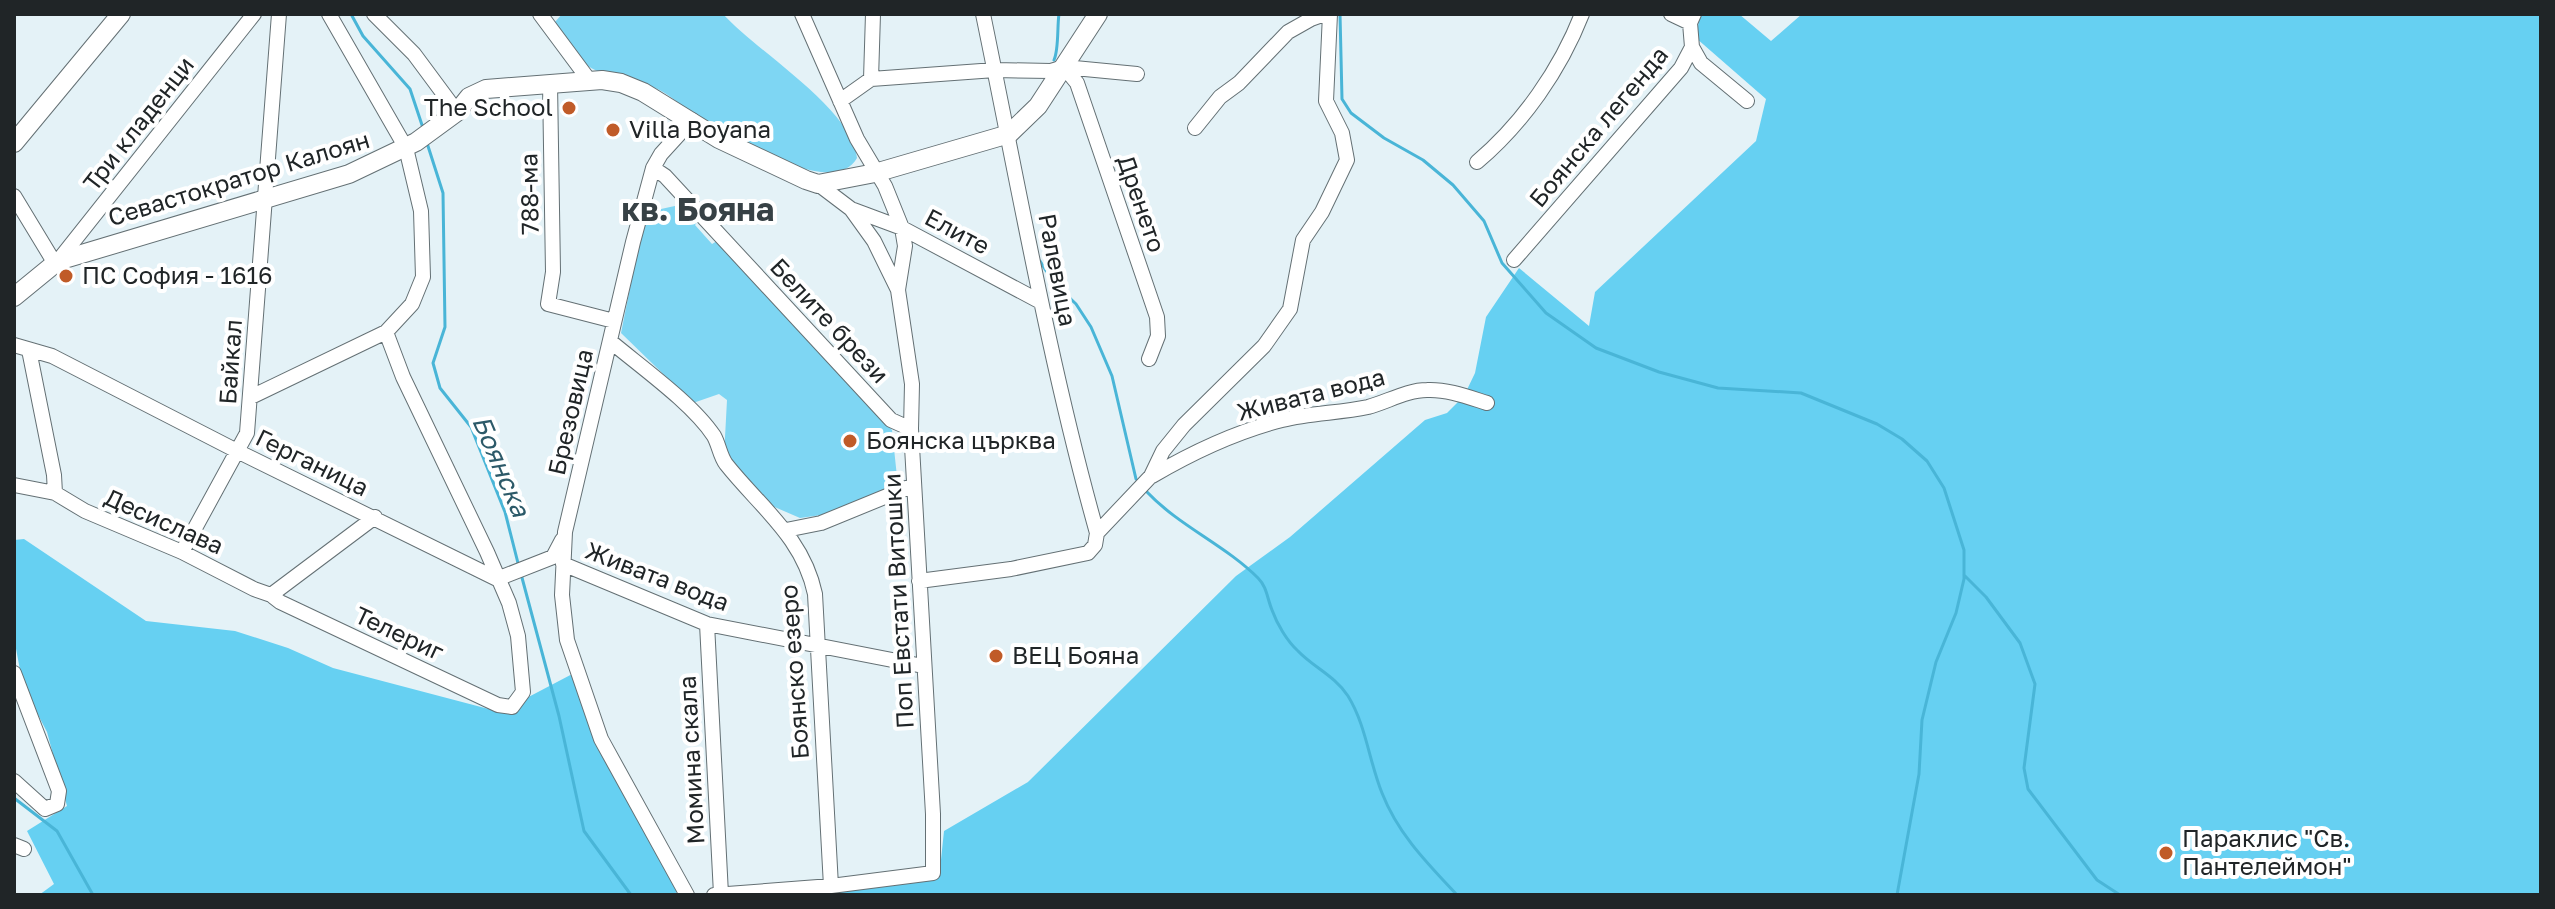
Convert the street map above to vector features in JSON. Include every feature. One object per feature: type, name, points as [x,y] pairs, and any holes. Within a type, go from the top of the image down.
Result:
[{"type":"main road","points":[[14,143],[121,14]]},
{"type":"main road","points":[[818,184],[875,173],[1009,134],[1038,106],[1098,14]]},
{"type":"main road","name":"Севастократор Калоян","points":[[14,297],[56,261],[349,174],[411,145],[451,116],[469,97],[486,89],[589,80],[612,81],[632,87],[692,120],[719,139],[818,184]]},
{"type":"street","name":"Три кладенци","points":[[56,261],[254,14]]},
{"type":"street","name":"Байкал","points":[[182,552],[247,433],[279,14]]},
{"type":"street","points":[[251,397],[386,332],[412,304],[423,277],[421,211],[411,145],[329,14]]},
{"type":"street","points":[[374,14],[414,54],[451,116]]},
{"type":"street","points":[[540,14],[589,80]]},
{"type":"street","name":"Поп Евстати Витошки","points":[[802,14],[840,101],[875,173],[885,186],[902,228],[905,246],[898,290],[912,384],[911,429],[933,814],[933,873],[831,886]]},
{"type":"street","points":[[871,79],[873,14]]},
{"type":"street","name":"Ралевица","points":[[983,14],[1009,134],[1039,301],[1097,533]]},
{"type":"street","points":[[919,581],[964,577],[1085,555],[1095,545],[1097,533],[1151,476],[1163,451],[1184,425],[1264,346],[1285,318],[1290,309],[1303,240],[1322,212],[1347,160],[1342,133],[1326,101],[1328,14],[1311,19],[1288,32],[1239,83],[1220,97],[1195,128]]},
{"type":"street","points":[[1477,162],[1501,142],[1552,74],[1582,14]]},
{"type":"street","points":[[1671,14],[1692,19]]},
{"type":"street","name":"Боянска легенда","points":[[1514,260],[1681,68],[1692,47],[1692,19]]},
{"type":"street","points":[[1692,47],[1701,63],[1747,101]]},
{"type":"street","points":[[840,101],[871,79],[995,70],[1051,71],[1064,67],[1137,74]]},
{"type":"street","name":"Дренето","points":[[1064,67],[1077,83],[1157,317],[1158,336],[1149,359]]},
{"type":"street","name":"788-ма","points":[[550,83],[553,272],[548,304],[614,321]]},
{"type":"street","name":"Брезовица","points":[[687,895],[601,739],[567,640],[562,595],[565,532],[653,168],[661,154],[692,120]]},
{"type":"street","name":"Белите брези","points":[[653,168],[665,176],[891,420],[911,429]]},
{"type":"street","points":[[818,184],[851,209],[874,241],[898,290]]},
{"type":"street","points":[[14,196],[56,261]]},
{"type":"street","name":"Елите","points":[[851,209],[902,228],[1039,301]]},
{"type":"street","points":[[386,332],[403,377],[497,579],[553,557],[565,532]]},
{"type":"street","name":"Боянско езеро","points":[[610,341],[697,417],[715,437],[724,462],[786,530],[812,580],[831,886]]},
{"type":"street","points":[[14,345],[29,350],[55,493]]},
{"type":"street","name":"Герганица","points":[[29,350],[52,356],[497,579]]},
{"type":"street","name":"Живата вода","points":[[1151,476],[1204,446],[1284,420],[1365,407],[1417,391],[1457,394],[1487,403]]},
{"type":"street","name":"Десислава","points":[[14,485],[55,493],[85,511],[182,552],[271,595]]},
{"type":"street","points":[[786,530],[821,523],[914,485]]},
{"type":"street","points":[[271,595],[375,517]]},
{"type":"street","name":"Живата вода","points":[[563,564],[707,624],[923,666]]},
{"type":"street","name":"Телериг","points":[[271,595],[498,705],[512,707],[523,692],[518,636],[509,603],[497,579]]},
{"type":"street","name":"Момина скала","points":[[707,624],[721,894]]},
{"type":"street","points":[[14,673],[59,791],[57,804],[45,809],[14,781]]},
{"type":"street","points":[[714,895],[831,886]]},
{"type":"shaded area","points":[[562,14],[723,14],[822,101],[851,139],[857,158],[844,170],[825,172],[777,160],[752,148],[693,114],[663,92],[588,66],[573,52],[555,22]]},
{"type":"shaded area","points":[[1700,14],[1739,14],[1771,41],[1802,14],[2541,14],[2541,895],[827,895],[825,890],[940,869],[944,831],[1028,782],[1236,576],[1290,537],[1425,420],[1447,413],[1464,396],[1475,373],[1486,317],[1519,268],[1589,326],[1595,292],[1756,141],[1766,99],[1696,38]]},
{"type":"shaded area","points":[[650,201],[661,209],[684,204],[698,221],[695,225],[712,244],[717,241],[892,430],[898,486],[821,515],[800,518],[770,505],[724,456],[727,400],[719,394],[693,403],[621,333]]},
{"type":"shaded area","points":[[24,539],[146,621],[235,631],[288,648],[333,668],[500,712],[578,671],[601,739],[682,890],[671,895],[39,895],[54,884],[27,831],[67,806],[47,732],[23,686],[14,638],[14,540]]},
{"type":"waterway","name":"Боянска","points":[[351,14],[363,36],[410,89],[423,128]]},
{"type":"waterway","points":[[1054,60],[1059,14]]},
{"type":"waterway","points":[[1340,14],[1342,99],[1351,113],[1384,138],[1423,160],[1453,185],[1484,221],[1502,263],[1546,313],[1596,348],[1659,372],[1718,388],[1801,393],[1877,424],[1902,439],[1927,461],[1944,488],[1964,550],[1964,579],[1956,613],[1936,662],[1922,720],[1919,774],[1897,895]]},
{"type":"waterway","name":"Боянска","points":[[427,143],[443,193],[445,327],[433,363],[440,388],[471,427],[505,512],[519,567]]},
{"type":"waterway","points":[[1040,261],[1053,282],[1076,304],[1091,327],[1112,376],[1136,479]]},
{"type":"waterway","points":[[1147,492],[1261,581],[1277,621],[1290,642],[1348,696],[1396,822],[1457,895]]},
{"type":"waterway","name":"Боянска","points":[[521,574],[559,716],[584,831],[631,895]]},
{"type":"waterway","points":[[1964,575],[1986,597],[2020,643],[2035,684],[2024,768],[2028,789],[2097,880],[2120,895]]},
{"type":"waterway","points":[[14,798],[57,831],[93,895]]},
{"type":"place","name":"The School","points":[[569,108]]},
{"type":"place","name":"Villa Boyana","points":[[613,130]]},
{"type":"place","name":"ПС София - 1616","points":[[66,276]]},
{"type":"place","name":"Боянска църква","points":[[850,441]]},
{"type":"place","name":"ВЕЦ Бояна","points":[[996,656]]},
{"type":"place","name":"Параклис \"Св. Пантелеймон\"","points":[[2166,853]]},
{"type":"district","name":"кв. Бояна","points":[[698,210]]}]
